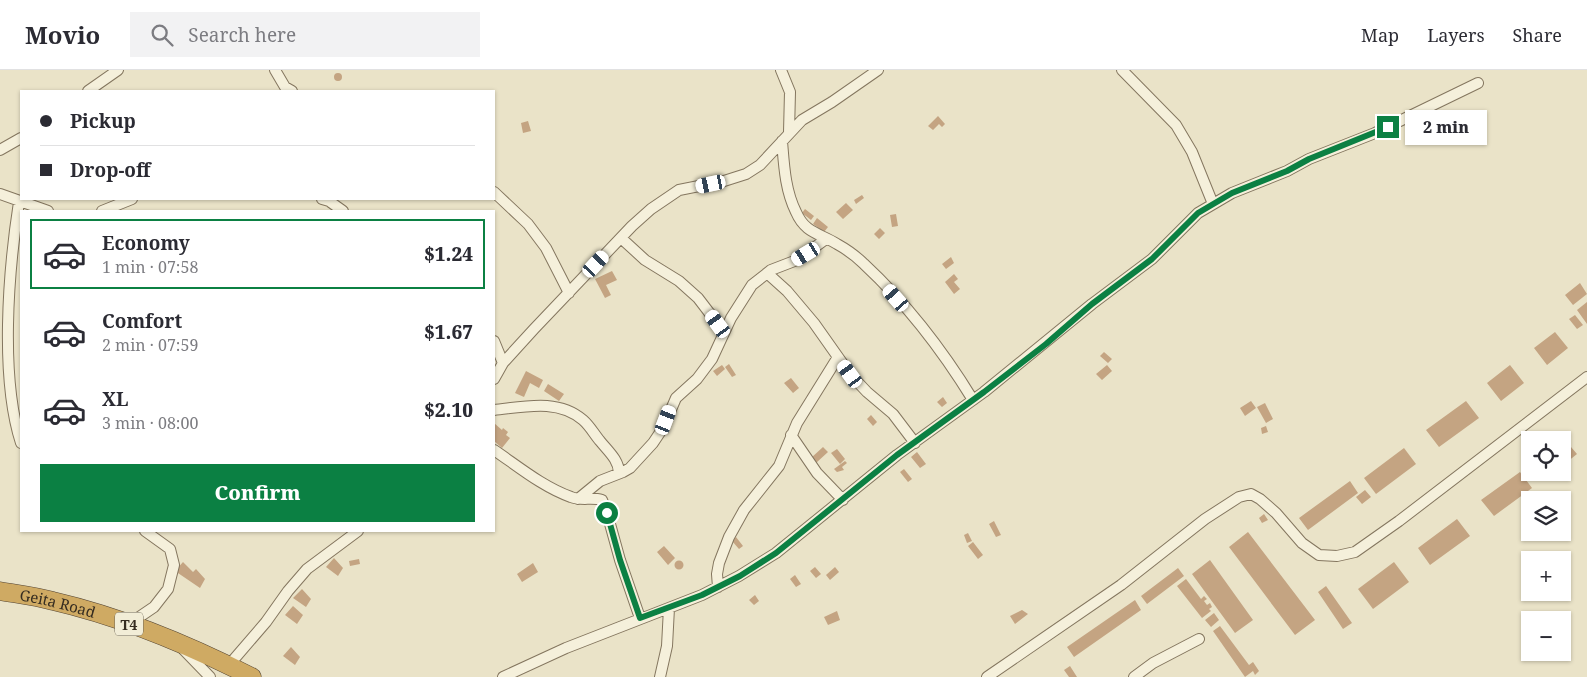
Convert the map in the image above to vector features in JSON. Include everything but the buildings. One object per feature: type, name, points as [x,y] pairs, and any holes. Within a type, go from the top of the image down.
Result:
[{"type":"highway","name":"Geita Road","points":[[0,591],[52,600],[103,614],[175,640],[252,677]]},
{"type":"street","points":[[89,90],[118,70]]},
{"type":"street","points":[[274,70],[285,87],[290,90]]},
{"type":"street","points":[[781,70],[790,92],[789,132]]},
{"type":"street","points":[[495,377],[504,363],[621,238],[651,209],[679,190],[724,181],[746,174],[760,165],[802,120],[878,70]]},
{"type":"street","points":[[1122,70],[1176,125],[1192,152],[1213,204]]},
{"type":"street","points":[[503,677],[566,648],[610,632],[718,587],[776,553],[914,443],[1046,344],[1092,304],[1152,259],[1198,213],[1232,193],[1375,133],[1478,83]]},
{"type":"street","points":[[0,150],[20,139]]},
{"type":"street","points":[[782,141],[786,180],[796,213],[810,231],[836,243],[863,262],[884,284],[933,340],[973,400]]},
{"type":"street","points":[[495,193],[528,224],[546,248],[569,293]]},
{"type":"street","points":[[0,194],[45,210]]},
{"type":"street","points":[[104,210],[130,200]]},
{"type":"street","points":[[325,200],[342,210]]},
{"type":"street","points":[[19,202],[3,308],[2,366],[7,403],[14,430],[20,441]]},
{"type":"street","points":[[621,238],[645,260],[679,280],[701,302],[724,332]]},
{"type":"street","points":[[578,499],[600,482],[630,468],[653,444],[663,428],[676,398],[697,379],[712,359],[724,332],[752,285],[767,273],[802,257],[826,239]]},
{"type":"street","points":[[767,273],[814,323],[859,384],[893,414],[914,443]]},
{"type":"street","points":[[495,343],[504,363]]},
{"type":"street","points":[[718,587],[717,574],[719,564],[729,537],[753,498],[780,466],[791,435],[815,392],[838,357]]},
{"type":"street","points":[[987,677],[1121,584],[1205,519],[1239,496],[1251,494],[1260,498],[1302,543],[1319,555],[1338,556],[1355,552],[1400,520],[1587,377]]},
{"type":"street","points":[[495,410],[539,405],[566,409],[583,419],[588,425],[612,455],[618,465],[619,474]]},
{"type":"street","points":[[791,435],[822,479],[843,500]]},
{"type":"street","points":[[495,451],[563,494],[578,499],[602,500],[640,618]]},
{"type":"street","points":[[129,624],[154,607],[168,589],[174,565],[170,549],[146,532]]},
{"type":"street","points":[[229,665],[266,622],[288,591],[307,569],[357,532]]},
{"type":"street","points":[[660,677],[666,646],[669,608]]},
{"type":"street","points":[[1134,677],[1153,663],[1199,639]]},
{"type":"street","points":[[175,640],[210,677]]},
{"type":"route","points":[[607,513],[620,560],[640,618],[702,595],[740,576],[776,553],[897,455],[926,433],[948,420],[1046,344],[1092,304],[1152,259],[1198,213],[1232,193],[1388,127]]}]
